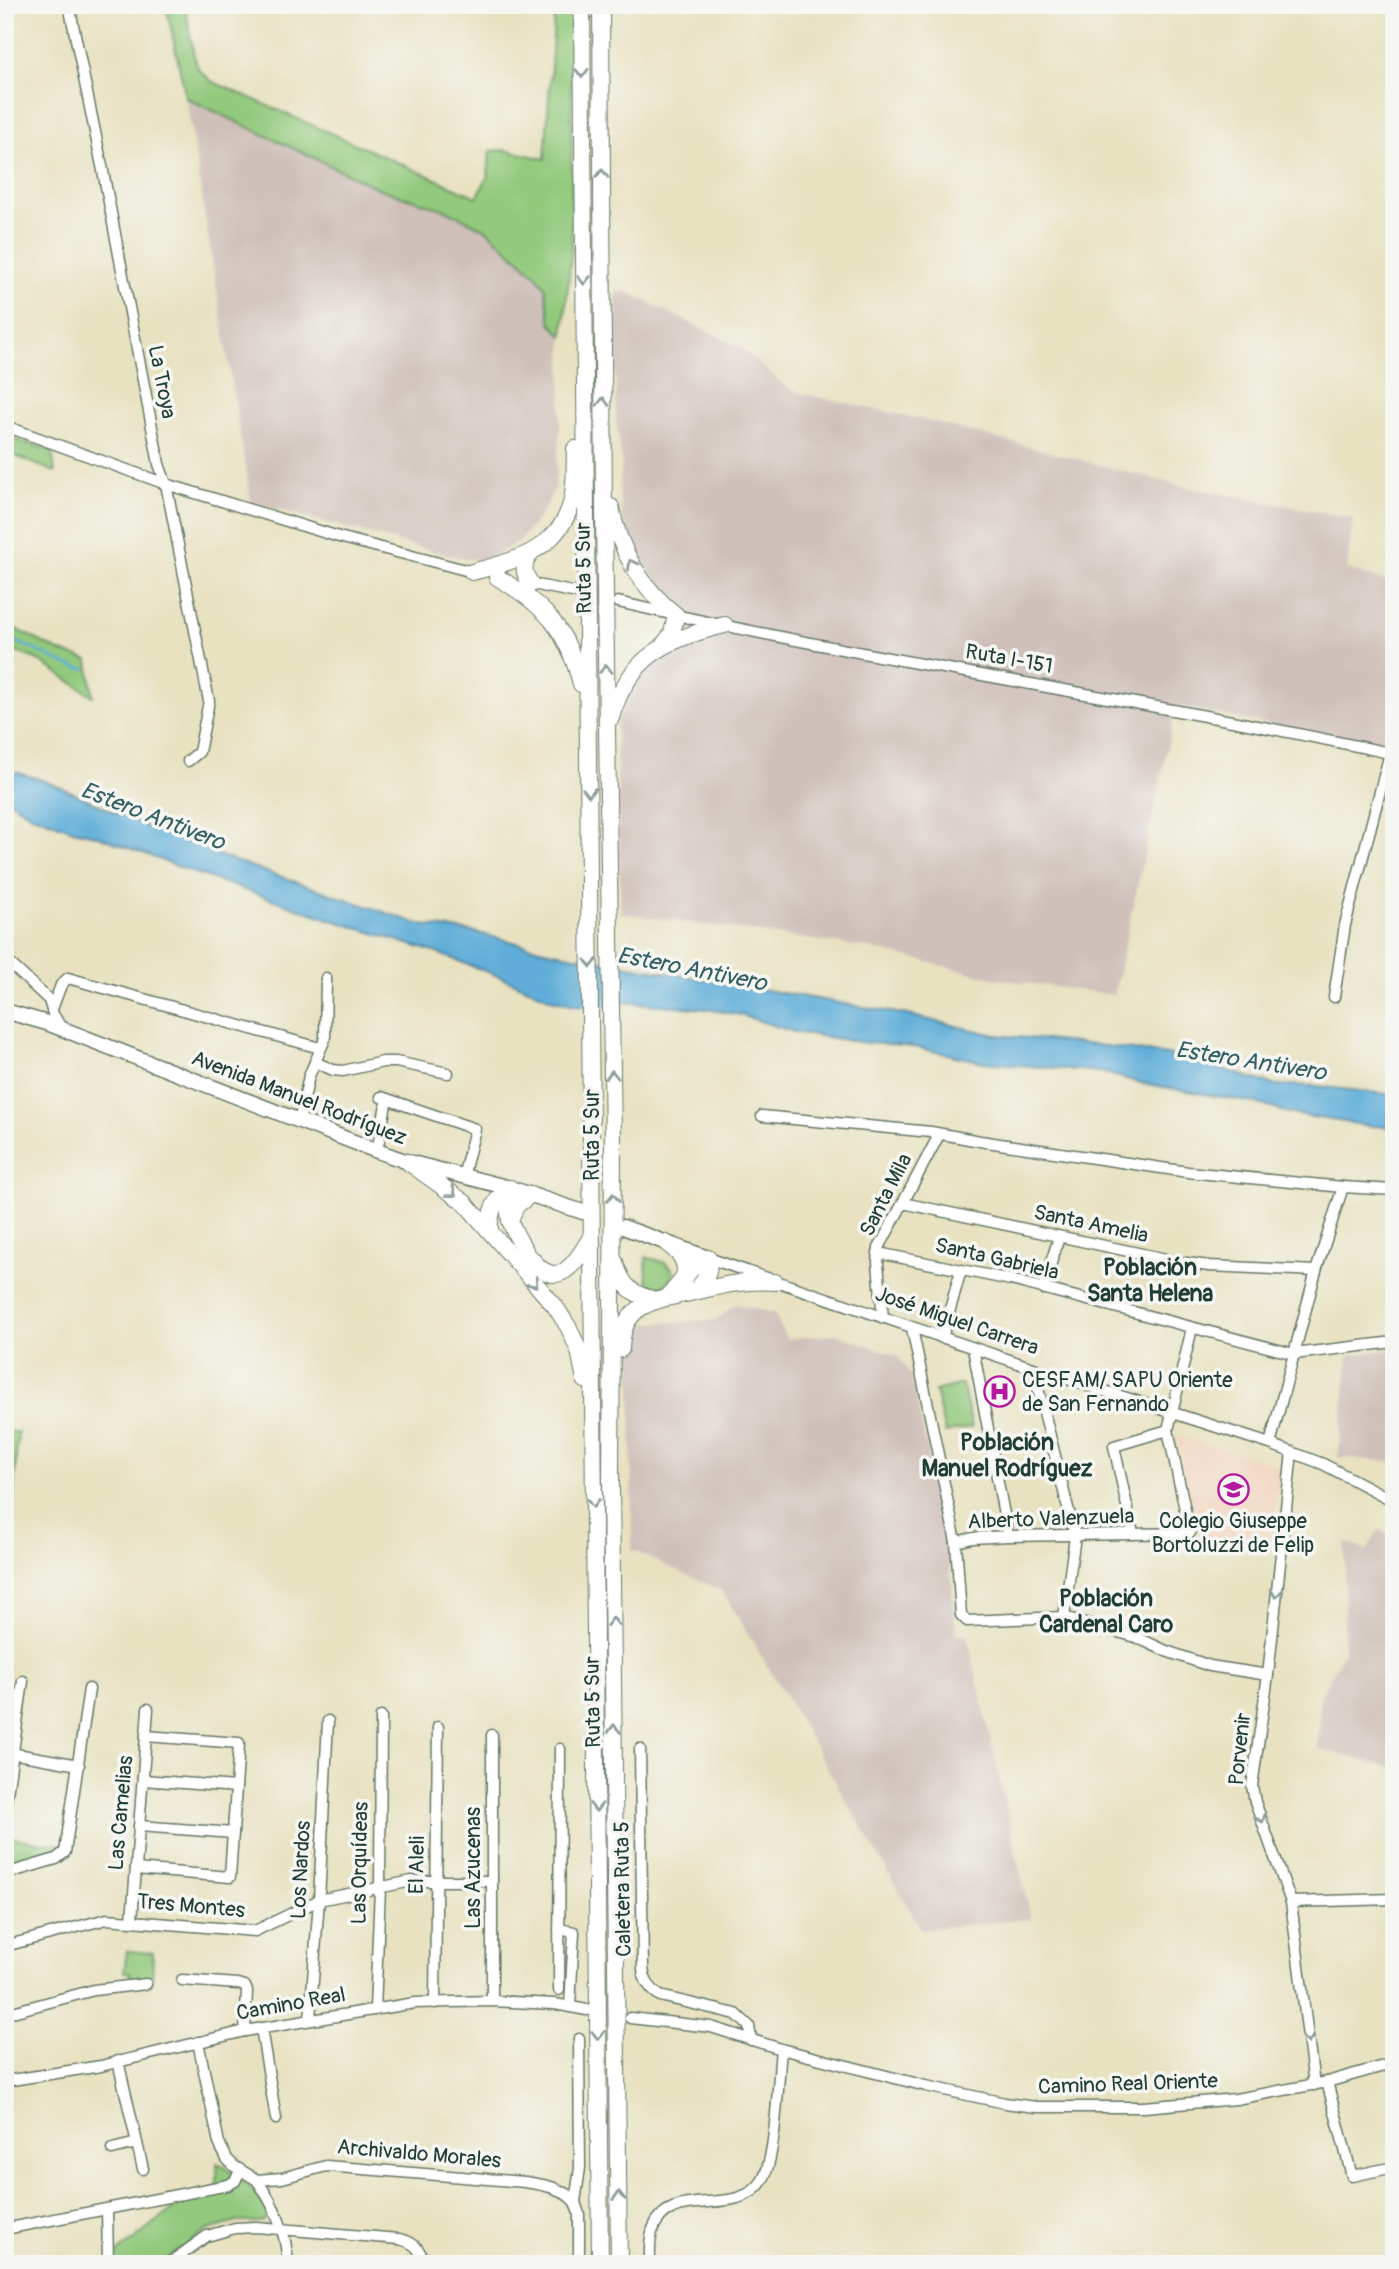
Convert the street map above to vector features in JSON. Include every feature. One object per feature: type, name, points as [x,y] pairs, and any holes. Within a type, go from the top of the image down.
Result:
[{"type":"highway","name":"Ruta 5 Sur","points":[[582,5],[600,2264]]},
{"type":"highway","name":"Ruta 5 Sur","points":[[601,5],[613,1143],[611,1481],[619,2264]]},
{"type":"highway","points":[[472,572],[530,554],[555,533],[572,503],[577,402],[584,359]]},
{"type":"highway","points":[[604,470],[612,515],[625,552],[647,587],[676,615],[672,634],[664,645],[638,667],[624,688],[613,712],[607,738]]},
{"type":"highway","points":[[530,554],[524,568],[531,584]]},
{"type":"highway","points":[[497,577],[540,608],[562,633],[574,656],[589,724]]},
{"type":"highway","points":[[664,645],[725,625]]},
{"type":"highway","points":[[408,1161],[456,1195],[555,1306],[579,1351],[593,1434]]},
{"type":"highway","points":[[490,1230],[492,1209],[510,1188]]},
{"type":"highway","points":[[510,1188],[510,1227],[528,1254],[547,1272],[564,1272],[576,1263],[593,1235]]},
{"type":"highway","points":[[510,1222],[516,1206],[530,1195]]},
{"type":"highway","points":[[666,1243],[683,1259],[687,1287]]},
{"type":"highway","points":[[612,1253],[620,1277],[627,1288],[641,1297],[662,1299]]},
{"type":"highway","points":[[687,1287],[694,1266],[708,1258]]},
{"type":"highway","points":[[611,1481],[620,1409],[623,1328],[635,1312],[687,1287],[738,1281],[775,1282]]},
{"type":"main road","name":"Avenida Manuel Rodríguez","points":[[5,1011],[41,1021],[377,1151],[510,1188],[583,1212]]},
{"type":"main road","name":"José Miguel Carrera","points":[[623,1227],[708,1258]]},
{"type":"street","name":"La Troya","points":[[69,5],[156,451],[166,484],[209,701],[199,752],[188,761]]},
{"type":"street","points":[[5,426],[166,484],[339,537],[472,572],[577,593]]},
{"type":"street","name":"Ruta I-151","points":[[618,601],[834,648],[1114,697],[1392,753]]},
{"type":"street","points":[[1334,997],[1345,925],[1392,753]]},
{"type":"street","points":[[5,959],[49,1000],[62,1029]]},
{"type":"street","points":[[52,1009],[61,985],[68,978],[320,1048]]},
{"type":"street","points":[[299,1122],[314,1062],[327,1032],[326,978]]},
{"type":"street","points":[[37,991],[45,1007],[41,1021]]},
{"type":"street","points":[[314,1062],[343,1071],[383,1062],[396,1062],[448,1073]]},
{"type":"street","points":[[377,1151],[384,1098],[475,1129],[463,1177]]},
{"type":"street","points":[[762,1116],[931,1132],[1188,1171],[1394,1190]]},
{"type":"street","name":"Santa Mila","points":[[883,1318],[878,1253],[881,1243],[939,1135]]},
{"type":"street","points":[[1270,1444],[1315,1271],[1343,1187]]},
{"type":"street","name":"Santa Amelia","points":[[903,1203],[1198,1265],[1315,1271]]},
{"type":"street","points":[[1043,1289],[1059,1237]]},
{"type":"street","name":"Santa Gabriela","points":[[878,1253],[1043,1289],[1294,1354],[1394,1342]]},
{"type":"street","name":"José Miguel Carrera","points":[[708,1258],[1032,1368],[1270,1444],[1322,1464],[1394,1501]]},
{"type":"street","points":[[942,1338],[961,1270]]},
{"type":"street","points":[[912,1328],[956,1542],[961,1615],[967,1620],[1064,1618],[1128,1634],[1210,1666],[1268,1675]]},
{"type":"street","points":[[1133,1534],[1114,1446],[1168,1430],[1192,1328]]},
{"type":"street","points":[[973,1348],[1009,1536]]},
{"type":"street","points":[[1032,1368],[1075,1536],[1064,1618]]},
{"type":"street","name":"Alberto Valenzuela","points":[[956,1542],[1009,1536],[1190,1533],[1168,1430]]},
{"type":"street","name":"Porvenir","points":[[1292,1452],[1253,1791],[1291,1902],[1314,2085]]},
{"type":"street","points":[[5,1808],[9,1753],[23,1681]]},
{"type":"street","points":[[5,1874],[62,1856],[68,1847],[89,1689]]},
{"type":"street","name":"Las Camelias","points":[[132,1920],[148,1709]]},
{"type":"street","name":"Las Orquídeas","points":[[375,2010],[380,1889],[381,1717]]},
{"type":"street","name":"Los Nardos","points":[[310,2020],[328,1721]]},
{"type":"street","name":"El Aleli","points":[[435,2003],[439,1727]]},
{"type":"street","points":[[136,1869],[230,1877],[239,1743],[146,1735]]},
{"type":"street","name":"Las Azucenas","points":[[492,1735],[492,2001]]},
{"type":"street","points":[[559,1990],[560,1749]]},
{"type":"street","name":"Caletera Ruta 5","points":[[640,1749],[645,1979],[651,1989],[660,1996],[736,2014],[749,2026],[751,2040]]},
{"type":"street","points":[[9,1753],[79,1765]]},
{"type":"street","points":[[143,1780],[236,1787]]},
{"type":"street","points":[[139,1826],[233,1833]]},
{"type":"street","name":"Tres Montes","points":[[5,1946],[99,1921],[132,1920],[255,1931],[319,1900],[412,1881],[492,1881]]},
{"type":"street","points":[[1291,1902],[1394,1899]]},
{"type":"street","points":[[559,1929],[573,1931],[570,2007]]},
{"type":"street","points":[[182,1980],[245,1986],[245,2031]]},
{"type":"street","points":[[5,2014],[94,1990],[146,1984]]},
{"type":"street","name":"Camino Real","points":[[5,2081],[101,2066],[245,2031],[415,2003],[492,2001],[587,2010]]},
{"type":"street","points":[[630,2018],[711,2028],[781,2049],[771,2150],[762,2181],[753,2191],[741,2198],[686,2204],[667,2211],[652,2233],[650,2264]]},
{"type":"street","points":[[261,2028],[276,2119]]},
{"type":"street","points":[[579,2039],[580,2168],[575,2202],[579,2214],[579,2264]]},
{"type":"street","points":[[198,2042],[215,2133],[227,2159],[240,2171],[257,2180],[273,2205],[284,2229],[288,2264]]},
{"type":"street","name":"Camino Real Oriente","points":[[781,2049],[1005,2104],[1037,2107],[1118,2108],[1236,2099],[1314,2085],[1394,2063]]},
{"type":"street","points":[[118,2062],[143,2169]]},
{"type":"street","points":[[1327,2082],[1352,2176],[1394,2167]]},
{"type":"street","points":[[112,2149],[137,2143]]},
{"type":"street","name":"Archivaldo Morales","points":[[257,2180],[282,2178],[326,2166],[525,2182],[563,2191],[575,2202]]},
{"type":"street","points":[[5,2230],[228,2185],[235,2182],[240,2171]]},
{"type":"street","points":[[104,2263],[107,2209]]},
{"type":"street","points":[[169,2263],[192,2245],[222,2230],[256,2227],[399,2239],[411,2242],[418,2248],[424,2264]]},
{"type":"shaded area","points":[[186,98],[380,189],[446,210],[487,230],[537,276],[545,288],[551,324],[563,336],[560,428],[555,488],[542,513],[521,540],[491,558],[477,560],[447,555],[251,502]]},
{"type":"shaded area","points":[[625,291],[740,347],[787,388],[800,393],[928,421],[1190,488],[1353,518],[1347,569],[1394,584],[1394,749],[1176,706],[1114,995],[997,979],[870,948],[621,913],[616,725],[642,674],[660,654],[688,643],[689,609],[670,595],[650,573],[635,551],[622,518],[619,487],[622,463],[616,421],[616,296],[617,292]]},
{"type":"shaded area","points":[[736,1304],[774,1313],[787,1339],[836,1334],[898,1356],[911,1376],[948,1542],[956,1633],[967,1635],[1031,1919],[921,1929],[722,1591],[632,1550],[631,1338],[639,1328],[650,1323],[716,1320]]},
{"type":"shaded area","points":[[1394,1348],[1394,1462],[1338,1457],[1349,1356]]},
{"type":"shaded area","name":"Colegio Giuseppe Bortoluzzi de Felip","points":[[1176,1436],[1276,1464],[1281,1472],[1269,1547],[1233,1544],[1219,1537],[1198,1537]]},
{"type":"shaded area","points":[[1379,1529],[1386,1534],[1394,1533],[1394,1768],[1318,1749],[1320,1697],[1344,1651],[1345,1542],[1367,1550]]},
{"type":"green space","points":[[166,5],[185,5],[194,56],[199,70],[211,81],[477,197],[488,176],[490,151],[505,150],[545,159],[555,5],[571,5],[572,247],[563,336],[551,324],[545,287],[537,276],[487,230],[446,210],[380,189],[186,98]]},
{"type":"green space","points":[[5,436],[52,451],[55,472],[5,452]]},
{"type":"green space","points":[[5,627],[18,630],[61,652],[88,660],[93,696],[36,659],[5,648]]},
{"type":"green space","points":[[646,1257],[670,1266],[674,1273],[668,1284],[657,1288],[647,1282]]},
{"type":"green space","points":[[962,1384],[972,1427],[945,1433],[935,1391]]},
{"type":"green space","points":[[5,1432],[18,1432],[7,1579],[5,1578]]},
{"type":"green space","points":[[7,1837],[62,1845],[55,1854],[9,1867]]},
{"type":"green space","points":[[127,1951],[153,1953],[152,1983],[131,1981],[130,1972],[124,1972]]},
{"type":"green space","points":[[217,2163],[232,2172],[253,2191],[268,2213],[265,2220],[237,2222],[208,2230],[160,2264],[104,2264],[189,2196],[217,2190]]},
{"type":"water","points":[[5,769],[72,792],[226,858],[422,925],[474,932],[549,951],[634,967],[908,1015],[996,1035],[1182,1057],[1274,1085],[1317,1086],[1394,1095],[1394,1127],[1292,1114],[1255,1103],[1141,1083],[1101,1072],[983,1062],[914,1047],[794,1032],[741,1015],[707,1009],[626,1002],[600,1006],[575,1005],[554,1000],[437,953],[332,920],[30,814],[5,798]]},
{"type":"waterway","points":[[5,638],[65,664],[86,669]]},
{"type":"place","name":"CESFAM/ SAPU Oriente de San Fernando","points":[[999,1392]]},
{"type":"place","name":"Colegio Giuseppe Bortoluzzi de Felip","points":[[1233,1489]]},
{"type":"district","name":"Población Santa Helena","points":[[1150,1280]]},
{"type":"district","name":"Población Manuel Rodríguez","points":[[1007,1455]]},
{"type":"district","name":"Población Cardenal Caro","points":[[1106,1611]]},
{"type":"water label","name":"Estero Antivero","points":[[153,816]]},
{"type":"water label","name":"Estero Antivero","points":[[692,969]]},
{"type":"water label","name":"Estero Antivero","points":[[1251,1061]]}]
